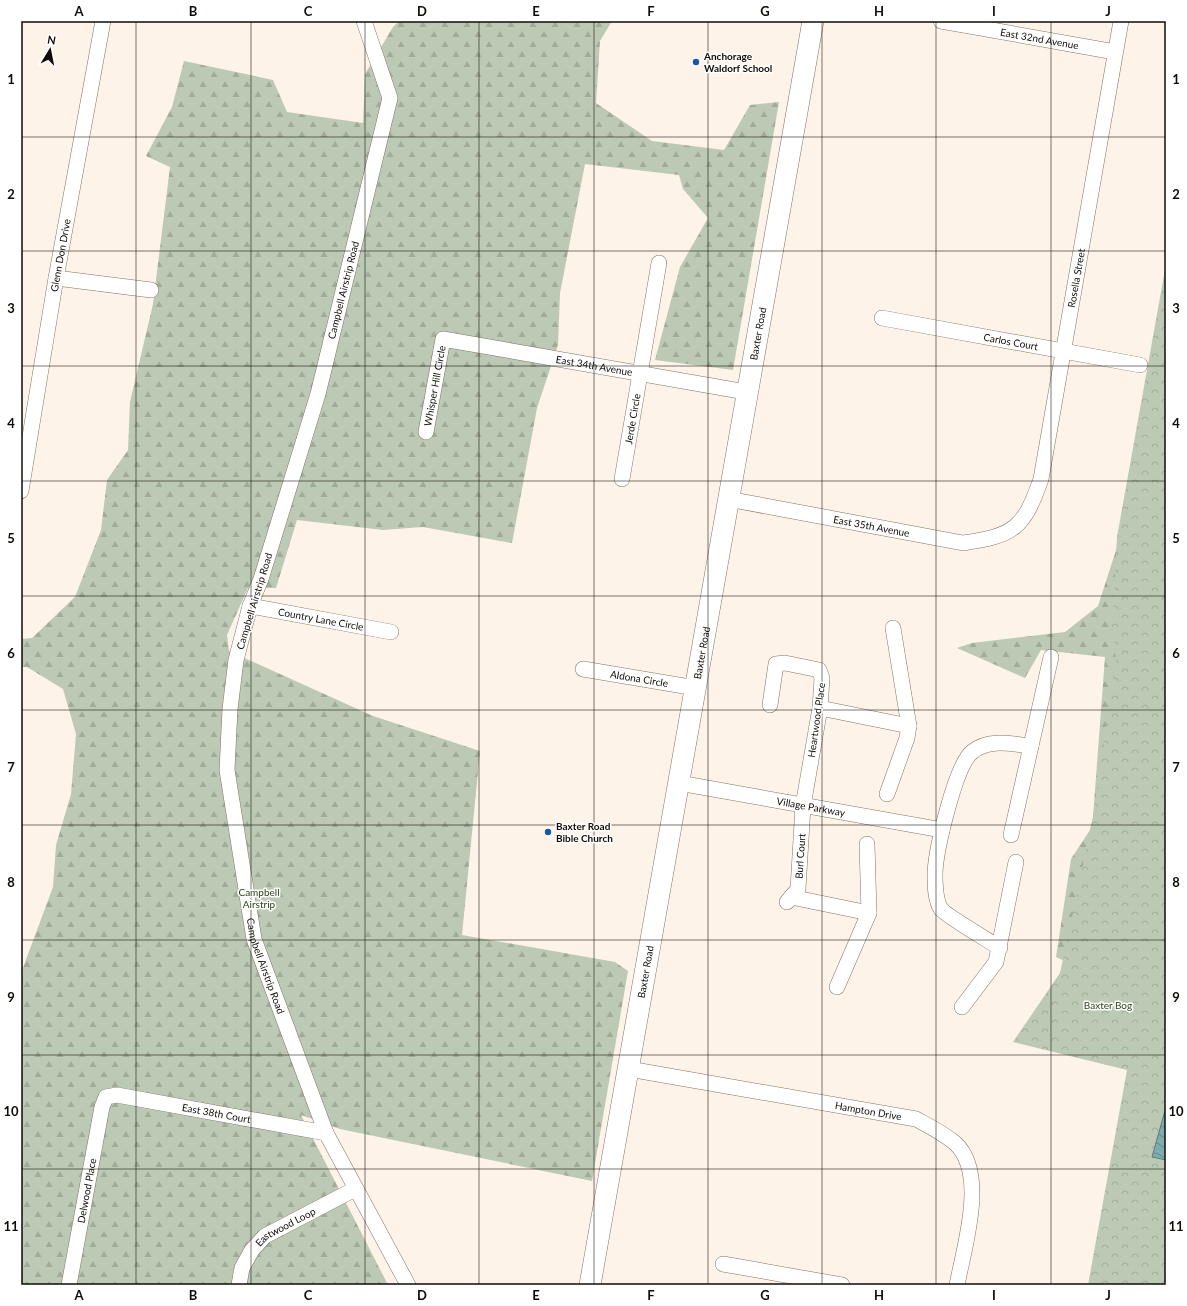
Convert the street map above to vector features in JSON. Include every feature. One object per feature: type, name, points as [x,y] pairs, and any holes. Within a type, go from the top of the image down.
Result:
[{"type":"street","name":"Glenn Don Drive","points":[[21,491],[56,278],[103,21]]},
{"type":"street","name":"Campbell Airstrip Road","points":[[364,21],[390,98],[318,394],[261,579],[250,606],[236,660],[230,709],[227,770],[254,939],[326,1133],[355,1190],[408,1285]]},
{"type":"street","name":"Baxter Road","points":[[590,1285],[696,688],[746,392],[813,21]]},
{"type":"street","name":"East 32nd Avenue","points":[[941,21],[1115,52]]},
{"type":"street","name":"Rosella Street","points":[[1014,529],[1032,507],[1041,478],[1121,21]]},
{"type":"street","name":"Jerde Circle","points":[[622,479],[659,263]]},
{"type":"street","points":[[56,278],[151,290]]},
{"type":"street","name":"Carlos Court","points":[[882,318],[1140,365]]},
{"type":"street","name":"East 34th Avenue","points":[[443,339],[640,372],[746,392]]},
{"type":"street","name":"Whisper Hill Circle","points":[[426,432],[443,339]]},
{"type":"street","name":"East 35th Avenue","points":[[728,499],[963,543],[992,539],[1014,529]]},
{"type":"street","name":"Country Lane Circle","points":[[250,606],[391,632]]},
{"type":"street","points":[[887,794],[907,738],[909,726],[894,628]]},
{"type":"street","points":[[1011,835],[1051,657]]},
{"type":"street","name":"Heartwood Place","points":[[770,705],[776,664],[785,663],[819,670],[822,678],[820,708],[803,806]]},
{"type":"street","name":"Aldona Circle","points":[[584,669],[696,688]]},
{"type":"street","points":[[820,708],[909,726]]},
{"type":"street","points":[[1000,948],[942,910],[936,894],[935,872],[942,830],[960,771],[971,752],[986,743],[1031,746]]},
{"type":"street","name":"Village Parkway","points":[[679,783],[942,830]]},
{"type":"street","name":"Burl Court","points":[[803,806],[798,889],[789,900],[869,913]]},
{"type":"street","points":[[837,987],[869,913],[867,844]]},
{"type":"street","points":[[962,1007],[996,962],[1016,862]]},
{"type":"street","name":"Hampton Drive","points":[[629,1069],[916,1119],[935,1129],[956,1144],[966,1159],[972,1177],[972,1200],[957,1285]]},
{"type":"street","name":"East 38th Court","points":[[106,1097],[116,1095],[326,1133]]},
{"type":"street","name":"Delwood Place","points":[[68,1285],[102,1107],[106,1097]]},
{"type":"street","name":"Eastwood Loop","points":[[239,1285],[242,1268],[252,1250],[265,1236],[355,1190]]},
{"type":"street","points":[[723,1264],[842,1285]]},
{"type":"green space","name":"Campbell Airstrip","points":[[399,21],[612,21],[600,41],[596,103],[652,141],[724,150],[750,105],[779,102],[733,370],[655,360],[680,267],[708,218],[683,189],[679,175],[585,164],[560,293],[558,345],[537,408],[512,543],[423,527],[383,530],[297,520],[276,588],[248,588],[227,635],[229,651],[373,716],[480,751],[462,935],[615,962],[628,971],[592,1181],[340,1129],[301,1115],[388,1285],[21,1285],[21,973],[53,887],[56,845],[71,794],[76,734],[63,689],[27,667],[21,667],[21,639],[32,638],[75,597],[101,530],[107,480],[128,450],[130,402],[153,304],[170,167],[146,156],[172,107],[184,61],[273,80],[287,112],[363,123],[365,74],[393,27]]},
{"type":"green space","name":"Baxter Bog","points":[[1166,264],[1166,1285],[1088,1285],[1127,1070],[1013,1042],[1060,973],[1093,817],[1116,660],[1112,628],[1117,537]]},
{"type":"green space","points":[[1127,516],[1166,614],[1069,963],[1056,957],[1071,859],[1090,830],[1093,817],[1105,657],[1041,650],[1025,678],[957,648],[972,643],[1065,632],[1098,606]]},
{"type":"water","points":[[1166,1107],[1166,1160],[1152,1157]]},
{"type":"place","name":"Anchorage Waldorf School","points":[[696,62]]},
{"type":"place","name":"Baxter Road Bible Church","points":[[548,832]]}]
